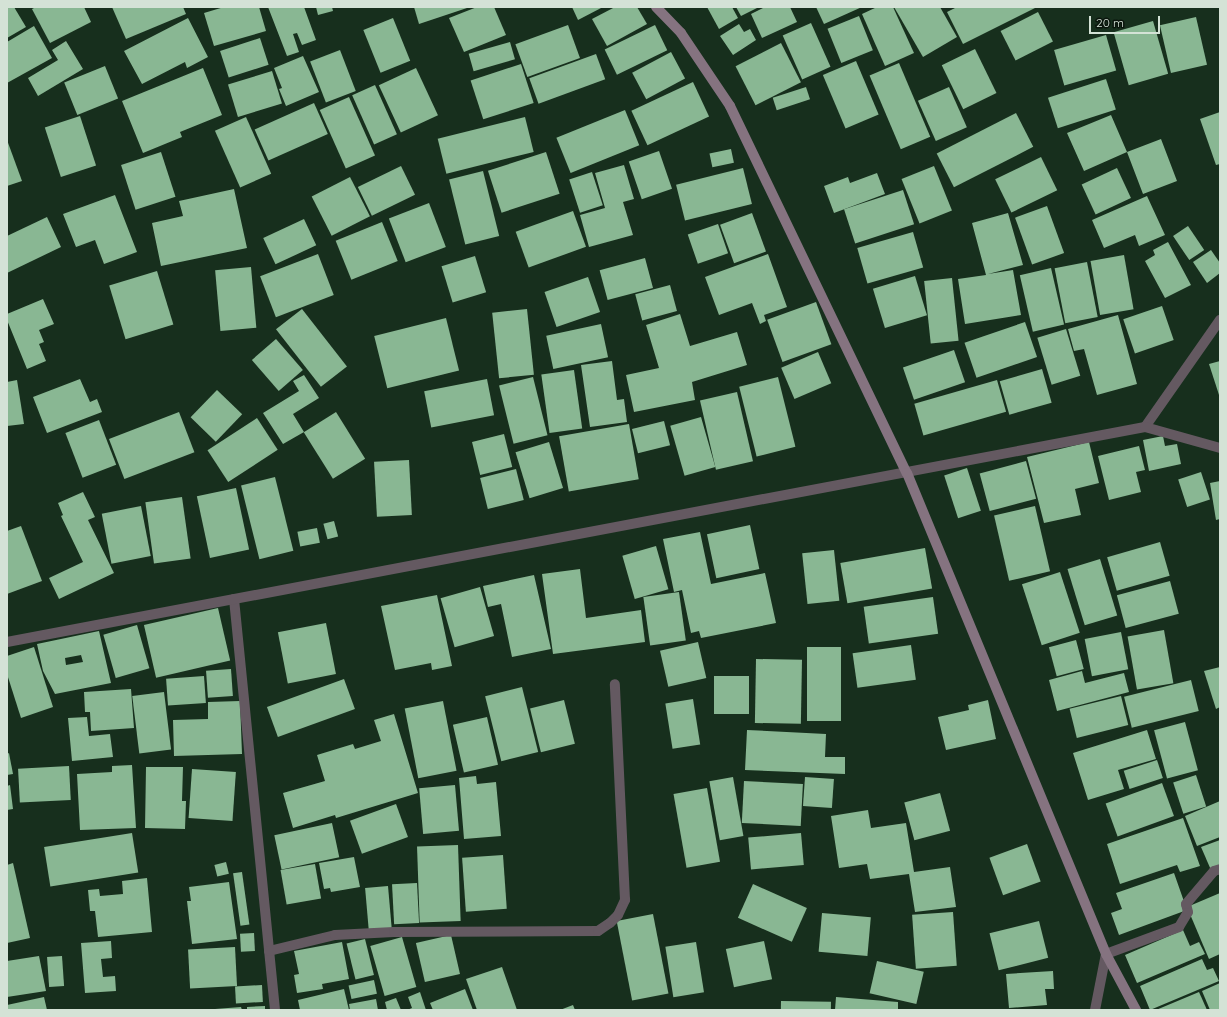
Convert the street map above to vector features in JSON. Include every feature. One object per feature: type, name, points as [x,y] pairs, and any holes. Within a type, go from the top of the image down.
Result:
[{"type":"street","points":[[656,7],[681,33],[730,106],[907,473],[1106,954],[1136,1010]]},
{"type":"street","points":[[1145,427],[1220,320]]},
{"type":"street","points":[[7,642],[1145,427],[1220,448]]},
{"type":"street","points":[[234,599],[275,1010]]},
{"type":"street","points":[[269,952],[335,935],[394,932],[598,931],[610,924],[618,915],[625,900],[615,684]]},
{"type":"street","points":[[1106,954],[1179,927],[1188,912],[1186,904],[1214,871],[1220,869]]},
{"type":"street","points":[[1095,1010],[1106,954]]},
{"type":"building","points":[[7,7],[14,7],[26,27],[7,38]]},
{"type":"building","points":[[36,7],[84,7],[91,22],[50,43],[32,9]]},
{"type":"building","points":[[112,7],[183,7],[186,14],[126,39]]},
{"type":"building","points":[[224,7],[259,7],[266,31],[214,46],[204,13]]},
{"type":"building","points":[[268,7],[304,7],[316,40],[302,45],[297,33],[293,34],[299,52],[287,56]]},
{"type":"building","points":[[316,7],[332,7],[333,11],[318,15]]},
{"type":"building","points":[[414,7],[470,7],[419,24]]},
{"type":"building","points":[[477,7],[494,7],[506,35],[464,52],[449,18]]},
{"type":"building","points":[[572,7],[603,7],[578,20]]},
{"type":"building","points":[[615,7],[637,7],[647,24],[607,46],[592,19]]},
{"type":"building","points":[[707,7],[732,7],[738,18],[719,29]]},
{"type":"building","points":[[736,7],[759,7],[741,16]]},
{"type":"building","points":[[765,7],[790,7],[797,22],[762,38],[751,14]]},
{"type":"building","points":[[816,7],[862,7],[824,24]]},
{"type":"building","points":[[877,7],[893,7],[914,53],[885,66],[862,14]]},
{"type":"building","points":[[894,7],[940,7],[957,37],[923,57]]},
{"type":"building","points":[[957,7],[1037,7],[963,44],[947,12]]},
{"type":"building","points":[[1038,12],[1053,41],[1016,60],[1001,31]]},
{"type":"building","points":[[859,16],[873,50],[841,63],[827,29]]},
{"type":"building","points":[[1196,17],[1207,65],[1171,73],[1160,25]]},
{"type":"building","points":[[188,18],[208,57],[187,68],[185,62],[142,84],[124,51]]},
{"type":"building","points":[[393,18],[410,61],[381,73],[363,30]]},
{"type":"building","points":[[1153,21],[1168,74],[1129,85],[1114,32]]},
{"type":"building","points":[[811,23],[831,67],[802,79],[783,36]]},
{"type":"building","points":[[739,24],[744,32],[750,29],[756,40],[733,55],[720,36]]},
{"type":"building","points":[[568,25],[580,58],[527,77],[515,44]]},
{"type":"building","points":[[655,25],[667,50],[617,75],[605,50]]},
{"type":"building","points":[[34,26],[52,58],[7,83],[7,42]]},
{"type":"building","points":[[1106,35],[1116,71],[1064,85],[1054,50]]},
{"type":"building","points":[[260,38],[269,65],[229,78],[220,51]]},
{"type":"building","points":[[66,41],[83,69],[38,96],[28,78],[58,60],[52,50]]},
{"type":"building","points":[[510,42],[515,59],[474,71],[469,54]]},
{"type":"building","points":[[781,43],[801,82],[756,105],[736,66]]},
{"type":"building","points":[[975,49],[996,93],[963,109],[942,65]]},
{"type":"building","points":[[340,50],[356,91],[326,103],[310,61]]},
{"type":"building","points":[[671,52],[685,78],[646,99],[632,73]]},
{"type":"building","points":[[596,54],[605,79],[539,104],[529,78]]},
{"type":"building","points":[[303,56],[319,92],[286,106],[279,89],[282,88],[274,68]]},
{"type":"building","points":[[856,61],[879,114],[846,128],[823,75]]},
{"type":"building","points":[[899,63],[930,137],[901,149],[870,76]]},
{"type":"building","points":[[521,64],[534,103],[483,119],[471,80]]},
{"type":"building","points":[[105,66],[118,98],[77,115],[64,82]]},
{"type":"building","points":[[203,68],[222,115],[180,132],[182,137],[143,153],[122,101]]},
{"type":"building","points":[[416,68],[438,115],[401,132],[379,85]]},
{"type":"building","points":[[272,71],[282,104],[238,117],[228,84]]},
{"type":"building","points":[[1106,79],[1116,109],[1058,128],[1048,98]]},
{"type":"building","points":[[693,82],[709,116],[647,145],[631,111]]},
{"type":"building","points":[[375,85],[397,134],[374,144],[352,95]]},
{"type":"building","points":[[806,87],[810,99],[777,110],[773,98]]},
{"type":"building","points":[[949,87],[967,127],[936,141],[918,101]]},
{"type":"building","points":[[349,97],[375,155],[346,168],[320,110]]},
{"type":"building","points":[[314,103],[328,134],[268,160],[255,129]]},
{"type":"building","points":[[625,110],[639,145],[571,173],[556,138]]},
{"type":"building","points":[[1220,112],[1220,164],[1216,165],[1200,119]]},
{"type":"building","points":[[1016,113],[1033,147],[954,187],[937,153]]},
{"type":"building","points":[[1111,115],[1127,152],[1084,171],[1067,133]]},
{"type":"building","points":[[80,116],[96,165],[61,177],[45,127]]},
{"type":"building","points":[[246,117],[271,174],[240,187],[215,131]]},
{"type":"building","points":[[525,117],[534,152],[446,174],[438,139]]},
{"type":"building","points":[[1161,139],[1177,181],[1143,194],[1127,152]]},
{"type":"building","points":[[7,140],[22,181],[7,186]]},
{"type":"building","points":[[731,149],[734,163],[712,167],[709,154]]},
{"type":"building","points":[[659,151],[672,189],[642,199],[629,161]]},
{"type":"building","points":[[161,152],[176,197],[136,210],[121,165]]},
{"type":"building","points":[[546,152],[560,194],[502,213],[488,171]]},
{"type":"building","points":[[1041,157],[1057,190],[1011,213],[995,179]]},
{"type":"building","points":[[624,165],[634,199],[623,202],[633,235],[589,247],[580,215],[605,208],[595,173]]},
{"type":"building","points":[[401,166],[415,195],[372,216],[358,187]]},
{"type":"building","points":[[934,166],[952,211],[920,224],[902,179]]},
{"type":"building","points":[[743,168],[752,204],[685,221],[676,185]]},
{"type":"building","points":[[1117,168],[1131,198],[1096,214],[1082,184]]},
{"type":"building","points":[[483,171],[499,236],[465,244],[449,179]]},
{"type":"building","points":[[592,172],[603,205],[580,213],[569,179]]},
{"type":"building","points":[[877,173],[885,194],[834,213],[824,186],[848,177],[850,183]]},
{"type":"building","points":[[350,177],[370,216],[332,236],[312,197]]},
{"type":"building","points":[[234,189],[247,248],[161,266],[152,223],[183,216],[179,201]]},
{"type":"building","points":[[903,190],[914,224],[855,243],[844,209]]},
{"type":"building","points":[[115,195],[137,252],[104,264],[95,240],[76,247],[63,214]]},
{"type":"building","points":[[1147,196],[1165,235],[1139,246],[1135,235],[1104,248],[1092,220]]},
{"type":"building","points":[[429,203],[446,247],[406,262],[389,218]]},
{"type":"building","points":[[1047,206],[1064,253],[1032,265],[1015,218]]},
{"type":"building","points":[[573,211],[586,247],[529,268],[516,232]]},
{"type":"building","points":[[752,213],[766,252],[734,263],[720,225]]},
{"type":"building","points":[[1008,213],[1023,265],[988,274],[1013,270],[1021,315],[965,324],[958,279],[986,275],[972,223]]},
{"type":"building","points":[[47,217],[61,247],[7,273],[7,236]]},
{"type":"building","points":[[304,219],[316,245],[275,264],[263,238]]},
{"type":"building","points":[[382,222],[398,261],[351,280],[336,241]]},
{"type":"building","points":[[718,224],[728,253],[698,264],[688,234]]},
{"type":"building","points":[[1188,226],[1204,250],[1189,260],[1173,236]]},
{"type":"building","points":[[913,232],[923,268],[867,284],[857,248]]},
{"type":"building","points":[[1168,242],[1191,285],[1165,298],[1145,261],[1155,255],[1153,250]]},
{"type":"building","points":[[1211,250],[1220,263],[1220,273],[1207,283],[1193,262]]},
{"type":"building","points":[[318,254],[334,295],[276,317],[260,276]]},
{"type":"building","points":[[768,254],[787,307],[764,315],[766,321],[760,324],[752,303],[719,315],[705,277]]},
{"type":"building","points":[[1124,255],[1134,309],[1100,315],[1091,261]]},
{"type":"building","points":[[475,256],[486,292],[453,303],[442,266]]},
{"type":"building","points":[[645,258],[653,288],[608,300],[600,270]]},
{"type":"building","points":[[1087,262],[1098,317],[1065,323],[1055,268]]},
{"type":"building","points":[[251,267],[256,328],[220,331],[215,270]]},
{"type":"building","points":[[1051,268],[1064,325],[1033,332],[1020,275]]},
{"type":"building","points":[[157,271],[173,325],[126,339],[109,286]]},
{"type":"building","points":[[915,276],[927,315],[885,328],[873,289]]},
{"type":"building","points":[[588,277],[600,312],[557,327],[545,292]]},
{"type":"building","points":[[952,278],[959,341],[931,344],[924,281]]},
{"type":"building","points":[[670,285],[677,311],[642,320],[635,294]]},
{"type":"building","points":[[43,299],[54,324],[39,330],[44,342],[39,344],[46,361],[27,369],[7,320],[7,314]]},
{"type":"building","points":[[816,302],[831,344],[783,362],[767,320]]},
{"type":"building","points":[[1162,306],[1174,340],[1135,353],[1123,319]]},
{"type":"building","points":[[302,309],[347,367],[321,387],[276,329]]},
{"type":"building","points":[[527,309],[534,375],[499,378],[492,313]]},
{"type":"building","points":[[680,314],[690,346],[737,332],[747,365],[692,382],[695,400],[634,412],[626,375],[659,368],[646,325]]},
{"type":"building","points":[[1118,315],[1137,384],[1097,395],[1084,349],[1074,351],[1068,329]]},
{"type":"building","points":[[446,318],[459,370],[387,388],[374,336]]},
{"type":"building","points":[[1025,322],[1037,357],[977,378],[964,343]]},
{"type":"building","points":[[601,324],[608,357],[553,369],[546,336]]},
{"type":"building","points":[[1066,329],[1080,376],[1052,385],[1037,338]]},
{"type":"building","points":[[276,339],[303,370],[279,391],[252,360]]},
{"type":"building","points":[[954,350],[965,382],[914,400],[903,368]]},
{"type":"building","points":[[818,352],[831,383],[794,399],[781,368]]},
{"type":"building","points":[[612,361],[617,400],[624,399],[627,422],[590,427],[581,365]]},
{"type":"building","points":[[1220,361],[1220,398],[1209,364]]},
{"type":"building","points":[[1042,369],[1052,403],[1009,415],[1000,381]]},
{"type":"building","points":[[574,370],[582,428],[550,433],[541,375]]},
{"type":"building","points":[[304,375],[319,398],[293,414],[304,432],[283,444],[263,413],[299,391],[293,381]]},
{"type":"building","points":[[533,377],[548,435],[514,444],[499,385]]},
{"type":"building","points":[[778,377],[795,447],[757,457],[739,387]]},
{"type":"building","points":[[80,379],[90,402],[97,399],[102,412],[47,433],[33,397]]},
{"type":"building","points":[[487,379],[494,415],[431,428],[424,391]]},
{"type":"building","points":[[17,380],[24,424],[7,426],[7,382]]},
{"type":"building","points":[[997,380],[1006,412],[923,435],[914,404]]},
{"type":"building","points":[[217,390],[242,414],[216,442],[191,417]]},
{"type":"building","points":[[737,392],[753,461],[716,470],[700,401]]},
{"type":"building","points":[[179,412],[194,452],[124,479],[109,439]]},
{"type":"building","points":[[336,412],[365,459],[333,479],[304,432]]},
{"type":"building","points":[[701,417],[715,467],[685,476],[670,426]]},
{"type":"building","points":[[257,418],[278,450],[228,482],[208,450]]},
{"type":"building","points":[[99,420],[116,465],[83,478],[65,433]]},
{"type":"building","points":[[664,421],[670,445],[638,453],[632,429]]},
{"type":"building","points":[[629,424],[639,479],[569,491],[559,436]]},
{"type":"building","points":[[504,434],[512,467],[480,475],[472,442]]},
{"type":"building","points":[[1163,436],[1165,446],[1177,444],[1181,464],[1149,471],[1143,440]]},
{"type":"building","points":[[549,442],[563,488],[530,498],[516,452]]},
{"type":"building","points":[[1089,442],[1099,483],[1075,489],[1081,515],[1044,523],[1027,457]]},
{"type":"building","points":[[1139,446],[1145,470],[1136,472],[1141,492],[1109,500],[1098,456]]},
{"type":"building","points":[[409,460],[412,515],[377,517],[374,462]]},
{"type":"building","points":[[1026,461],[1036,499],[990,511],[980,473]]},
{"type":"building","points":[[967,468],[981,511],[958,518],[944,475]]},
{"type":"building","points":[[516,469],[524,500],[488,509],[480,478]]},
{"type":"building","points":[[1201,472],[1210,500],[1187,507],[1178,479]]},
{"type":"building","points":[[275,477],[293,551],[259,559],[241,485]]},
{"type":"building","points":[[1220,481],[1220,519],[1216,520],[1210,483]]},
{"type":"building","points":[[236,488],[249,550],[210,558],[197,496]]},
{"type":"building","points":[[83,492],[95,517],[88,520],[114,573],[59,599],[49,578],[83,562],[61,516],[63,515],[58,503]]},
{"type":"building","points":[[182,497],[191,558],[154,564],[145,502]]},
{"type":"building","points":[[141,506],[151,556],[111,564],[102,514]]},
{"type":"building","points":[[1035,506],[1050,571],[1009,581],[994,515]]},
{"type":"building","points":[[334,521],[338,536],[328,539],[323,524]]},
{"type":"building","points":[[750,525],[759,569],[716,578],[707,534]]},
{"type":"building","points":[[21,526],[42,581],[7,594],[7,531]]},
{"type":"building","points":[[317,528],[320,543],[300,547],[297,532]]},
{"type":"building","points":[[700,532],[711,584],[765,573],[776,623],[701,638],[699,631],[691,633],[682,590],[674,592],[663,539]]},
{"type":"building","points":[[1160,542],[1170,576],[1117,591],[1107,557]]},
{"type":"building","points":[[656,546],[668,589],[635,599],[622,556]]},
{"type":"building","points":[[925,548],[932,588],[847,603],[840,563]]},
{"type":"building","points":[[834,550],[839,601],[808,604],[802,553]]},
{"type":"building","points":[[1100,559],[1117,615],[1085,625],[1067,569]]},
{"type":"building","points":[[580,569],[586,618],[641,610],[645,642],[553,654],[542,574]]},
{"type":"building","points":[[1060,572],[1080,633],[1042,645],[1022,584]]},
{"type":"building","points":[[534,575],[551,649],[512,657],[501,604],[488,607],[483,586]]},
{"type":"building","points":[[1170,581],[1179,614],[1126,628],[1117,595]]},
{"type":"building","points":[[480,587],[494,636],[455,647],[441,598]]},
{"type":"building","points":[[679,592],[686,641],[650,646],[643,597]]},
{"type":"building","points":[[437,595],[452,666],[432,670],[431,663],[395,670],[381,606]]},
{"type":"building","points":[[933,597],[938,634],[869,643],[864,607]]},
{"type":"building","points":[[218,608],[230,661],[156,678],[144,625]]},
{"type":"building","points":[[326,623],[336,674],[288,683],[278,632]]},
{"type":"building","points":[[137,625],[149,668],[116,678],[103,635]]},
{"type":"building","points":[[1164,630],[1173,683],[1137,690],[1128,636]]},
{"type":"building","points":[[99,631],[111,683],[55,694],[43,671],[37,644]],"holes":[[[81,655],[83,662],[66,665],[65,658]]]},
{"type":"building","points":[[1121,632],[1128,669],[1092,676],[1085,639]]},
{"type":"building","points":[[1076,640],[1084,669],[1057,676],[1049,647]]},
{"type":"building","points":[[698,642],[706,678],[668,687],[660,651]]},
{"type":"building","points":[[911,645],[916,680],[857,688],[853,653]]},
{"type":"building","points":[[34,647],[53,707],[21,718],[7,674],[7,656]]},
{"type":"building","points":[[807,647],[841,647],[841,721],[807,721]]},
{"type":"building","points":[[756,659],[802,660],[801,724],[755,723]]},
{"type":"building","points":[[1220,667],[1220,707],[1216,709],[1204,671]]},
{"type":"building","points":[[231,669],[233,696],[208,698],[206,671]]},
{"type":"building","points":[[1082,671],[1085,683],[1124,673],[1129,692],[1057,711],[1049,680]]},
{"type":"building","points":[[204,676],[206,703],[168,706],[166,679]]},
{"type":"building","points":[[714,676],[749,676],[749,714],[714,714]]},
{"type":"building","points":[[344,679],[355,709],[278,737],[267,707]]},
{"type":"building","points":[[1191,680],[1199,711],[1132,728],[1124,697]]},
{"type":"building","points":[[522,687],[538,752],[501,761],[485,696]]},
{"type":"building","points":[[131,689],[134,728],[91,731],[90,712],[85,712],[84,692]]},
{"type":"building","points":[[164,692],[171,750],[139,753],[132,696]]},
{"type":"building","points":[[1121,696],[1128,725],[1077,738],[1070,709]]},
{"type":"building","points":[[693,699],[700,744],[673,749],[665,703]]},
{"type":"building","points":[[564,700],[575,744],[541,752],[530,708]]},
{"type":"building","points":[[988,700],[996,739],[946,750],[938,717],[969,710],[968,705]]},
{"type":"building","points":[[240,701],[242,754],[174,756],[173,720],[208,719],[208,702]]},
{"type":"building","points":[[443,701],[457,771],[418,778],[405,708]]},
{"type":"building","points":[[394,714],[418,793],[336,818],[335,815],[293,828],[283,793],[325,781],[317,755],[353,744],[355,749],[381,741],[374,720]]},
{"type":"building","points":[[87,717],[89,736],[110,734],[113,757],[72,761],[68,718]]},
{"type":"building","points":[[487,717],[498,765],[464,773],[453,725]]},
{"type":"building","points":[[1185,722],[1198,770],[1167,779],[1154,730]]},
{"type":"building","points":[[747,730],[826,734],[825,757],[845,757],[845,774],[745,770]]},
{"type":"building","points":[[1147,730],[1156,759],[1118,770],[1124,789],[1088,800],[1073,753]]},
{"type":"building","points":[[9,753],[13,774],[7,775],[7,754]]},
{"type":"building","points":[[1157,760],[1163,778],[1130,789],[1124,771]]},
{"type":"building","points":[[132,765],[136,828],[80,830],[77,774],[112,772],[112,766]]},
{"type":"building","points":[[69,766],[71,800],[20,803],[18,769]]},
{"type":"building","points":[[146,767],[183,767],[182,801],[186,801],[185,829],[145,828]]},
{"type":"building","points":[[192,769],[236,772],[232,821],[189,818]]},
{"type":"building","points":[[1196,775],[1206,806],[1183,814],[1173,782]]},
{"type":"building","points":[[476,776],[477,784],[496,782],[501,836],[464,839],[459,778]]},
{"type":"building","points":[[733,777],[743,836],[720,840],[709,781]]},
{"type":"building","points":[[805,777],[834,779],[832,808],[803,806]]},
{"type":"building","points":[[744,781],[803,784],[801,826],[742,823]]},
{"type":"building","points":[[1162,783],[1174,816],[1118,836],[1106,804]]},
{"type":"building","points":[[10,785],[13,809],[7,810],[7,786]]},
{"type":"building","points":[[455,785],[459,831],[423,834],[419,788]]},
{"type":"building","points":[[707,788],[720,862],[687,868],[674,794]]},
{"type":"building","points":[[940,793],[950,831],[914,840],[904,803]]},
{"type":"building","points":[[1220,801],[1220,837],[1197,846],[1185,816]]},
{"type":"building","points":[[396,804],[408,837],[362,854],[350,821]]},
{"type":"building","points":[[868,810],[871,828],[906,823],[914,872],[950,867],[956,907],[915,912],[909,874],[870,879],[867,864],[839,868],[831,816]]},
{"type":"building","points":[[1183,818],[1200,866],[1180,872],[1177,865],[1120,884],[1107,844]]},
{"type":"building","points":[[332,823],[339,857],[282,870],[274,835]]},
{"type":"building","points":[[132,833],[138,873],[50,886],[44,847]]},
{"type":"building","points":[[801,833],[804,865],[751,869],[748,838]]},
{"type":"building","points":[[1220,840],[1220,866],[1211,870],[1201,847]]},
{"type":"building","points":[[1027,844],[1041,882],[1003,895],[989,858]]},
{"type":"building","points":[[458,845],[461,921],[420,922],[417,846]]},
{"type":"building","points":[[503,855],[507,909],[466,912],[462,858]]},
{"type":"building","points":[[354,857],[360,887],[331,892],[330,888],[324,889],[319,863]]},
{"type":"building","points":[[226,862],[229,874],[217,877],[214,865]]},
{"type":"building","points":[[13,863],[30,938],[7,943],[7,865]]},
{"type":"building","points":[[315,864],[321,898],[287,905],[281,870]]},
{"type":"building","points":[[242,872],[249,924],[240,926],[233,873]]},
{"type":"building","points":[[1174,873],[1187,910],[1119,935],[1111,913],[1122,909],[1116,893]]},
{"type":"building","points":[[147,878],[152,932],[98,937],[95,911],[90,911],[88,890],[99,889],[100,896],[123,894],[122,881]]},
{"type":"building","points":[[229,882],[237,939],[192,944],[187,901],[191,901],[189,887]]},
{"type":"building","points":[[417,883],[419,923],[394,924],[392,884]]},
{"type":"building","points":[[753,884],[807,908],[792,942],[738,918]]},
{"type":"building","points":[[388,886],[392,929],[369,931],[365,888]]},
{"type":"building","points":[[1220,893],[1220,954],[1209,959],[1187,907]]},
{"type":"building","points":[[953,912],[957,966],[916,969],[912,915]]},
{"type":"building","points":[[822,913],[871,917],[867,956],[819,952]]},
{"type":"building","points":[[653,914],[668,994],[632,1001],[617,921]]},
{"type":"building","points":[[1039,921],[1048,958],[999,970],[990,933]]},
{"type":"building","points":[[1183,930],[1190,946],[1199,942],[1205,954],[1137,983],[1125,955]]},
{"type":"building","points":[[254,933],[255,951],[241,952],[240,934]]},
{"type":"building","points":[[451,935],[460,974],[425,982],[416,943]]},
{"type":"building","points":[[402,937],[416,987],[385,996],[370,946]]},
{"type":"building","points":[[365,939],[374,975],[356,979],[347,944]]},
{"type":"building","points":[[111,941],[112,958],[101,959],[103,977],[115,976],[116,991],[85,993],[81,943]]},
{"type":"building","points":[[764,941],[772,979],[734,987],[726,949]]},
{"type":"building","points":[[342,942],[349,979],[322,984],[323,989],[297,993],[294,975],[299,974],[294,951]]},
{"type":"building","points":[[696,942],[704,992],[673,997],[665,947]]},
{"type":"building","points":[[235,947],[237,986],[190,988],[188,949]]},
{"type":"building","points":[[39,956],[46,991],[7,997],[7,961]]},
{"type":"building","points":[[62,956],[64,986],[49,987],[47,957]]},
{"type":"building","points":[[1202,959],[1207,970],[1213,968],[1219,981],[1150,1010],[1140,986]]},
{"type":"building","points":[[877,961],[924,972],[916,1004],[870,993]]},
{"type":"building","points":[[502,967],[517,1010],[477,1010],[466,979]]},
{"type":"building","points":[[1053,971],[1054,989],[1045,989],[1047,1005],[1009,1008],[1006,974]]},
{"type":"building","points":[[374,980],[377,994],[351,999],[349,985]]},
{"type":"building","points":[[1220,983],[1220,1010],[1210,1010],[1202,991]]},
{"type":"building","points":[[262,985],[263,1002],[236,1003],[235,986]]},
{"type":"building","points":[[344,989],[349,1010],[300,1010],[298,1000]]},
{"type":"building","points":[[465,989],[473,1010],[433,1010],[430,1003]]},
{"type":"building","points":[[420,992],[426,1010],[407,1010],[412,1008],[408,997]]},
{"type":"building","points":[[1199,992],[1207,1010],[1156,1010]]},
{"type":"building","points":[[44,997],[47,1010],[7,1010],[7,1005]]},
{"type":"building","points":[[836,997],[898,1002],[898,1010],[835,1010]]},
{"type":"building","points":[[396,998],[401,1010],[387,1010],[385,1002]]},
{"type":"building","points":[[376,999],[378,1010],[350,1010],[349,1004]]},
{"type":"building","points":[[781,1001],[831,1002],[831,1010],[781,1010]]},
{"type":"building","points":[[573,1005],[575,1010],[560,1010]]},
{"type":"building","points":[[265,1006],[265,1010],[247,1010],[247,1007]]},
{"type":"building","points":[[241,1007],[242,1010],[215,1010],[215,1009]]}]
